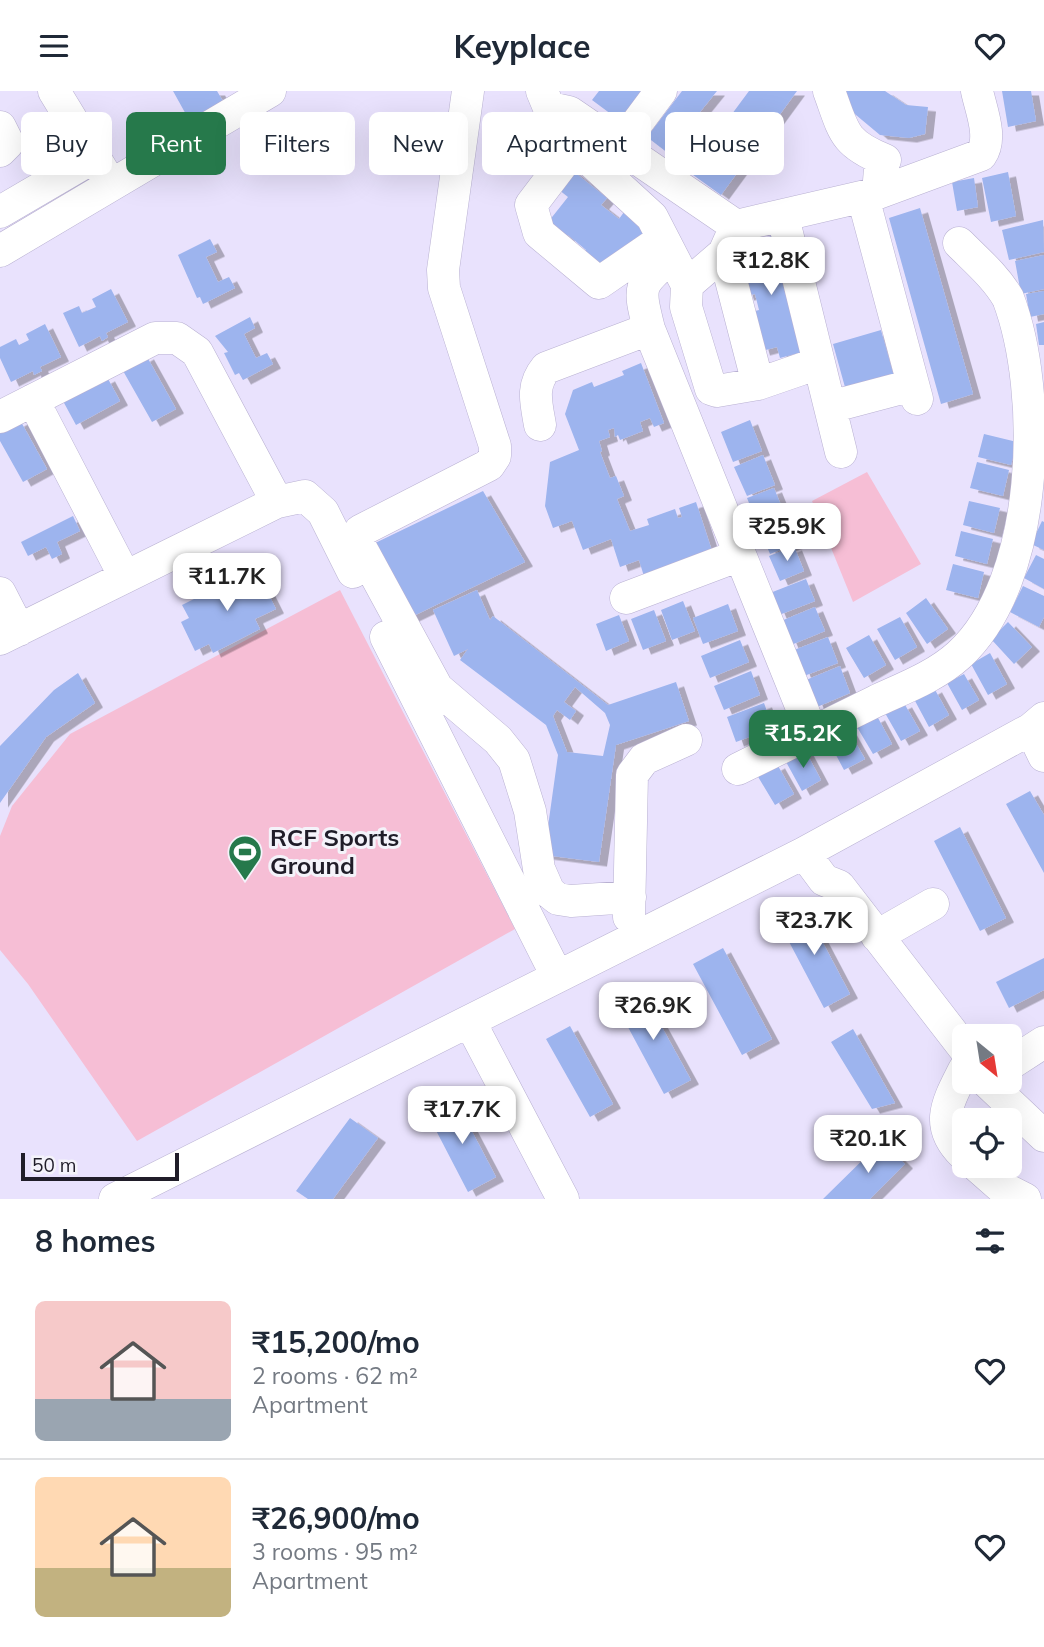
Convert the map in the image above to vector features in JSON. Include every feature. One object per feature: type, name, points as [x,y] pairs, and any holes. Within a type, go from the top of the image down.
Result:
[{"type":"street","points":[[54,91],[67,112]]},
{"type":"street","points":[[0,251],[270,91]]},
{"type":"street","points":[[468,91],[443,270],[444,288],[495,446],[495,456],[489,465],[360,531],[356,539],[437,688],[498,740],[514,760],[530,811],[539,869],[548,891],[558,899],[571,901],[629,897]]},
{"type":"street","points":[[645,112],[661,91]]},
{"type":"street","points":[[829,91],[844,131],[857,149],[885,160],[900,156],[915,159],[928,175]]},
{"type":"street","points":[[687,285],[730,239],[783,217],[870,195],[981,155],[986,148],[986,134],[977,91]]},
{"type":"street","points":[[546,100],[569,112]]},
{"type":"street","points":[[0,127],[8,143],[0,151]]},
{"type":"street","points":[[830,407],[915,392],[870,195],[885,160]]},
{"type":"street","points":[[651,172],[730,239],[758,384]]},
{"type":"street","points":[[0,212],[63,175]]},
{"type":"street","points":[[106,175],[111,183]]},
{"type":"street","points":[[554,175],[531,205],[540,233],[599,283],[668,248]]},
{"type":"street","points":[[607,175],[652,218],[687,285],[686,307],[711,389],[717,391],[758,384],[819,363]]},
{"type":"street","points":[[783,217],[841,452]]},
{"type":"street","points":[[738,769],[929,676],[958,655],[983,628],[1005,592],[1016,560],[1037,467],[1039,414],[1033,367],[1024,335],[1008,298],[985,268],[959,243]]},
{"type":"street","points":[[668,248],[645,279],[641,297],[649,329],[812,733]]},
{"type":"street","points":[[540,425],[534,390],[536,380],[546,368],[649,329]]},
{"type":"street","points":[[0,417],[155,338],[177,338],[197,352],[277,502]]},
{"type":"street","points":[[33,400],[125,577]]},
{"type":"street","points":[[0,593],[9,635],[277,502],[305,496],[323,512],[557,976]]},
{"type":"street","points":[[626,598],[740,555]]},
{"type":"street","points":[[135,1194],[557,976],[1040,734]]},
{"type":"street","points":[[629,940],[632,775],[644,759],[686,740]]},
{"type":"street","points":[[813,847],[824,880],[839,886],[952,1033]]},
{"type":"street","points":[[877,936],[933,904]]},
{"type":"street","points":[[470,1022],[563,1199]]},
{"type":"street","points":[[1022,1055],[1044,1042]]},
{"type":"street","points":[[952,1138],[948,1132],[944,1109],[964,1094]]},
{"type":"street","points":[[1005,1094],[1044,1136]]},
{"type":"street","points":[[991,1178],[1025,1199]]},
{"type":"shaded area","points":[[867,472],[921,564],[853,602],[812,501]]},
{"type":"shaded area","name":"RCF Sports Ground","points":[[340,590],[515,929],[137,1141],[28,984],[0,950],[0,836],[12,806],[70,734]]},
{"type":"building","points":[[173,91],[217,91],[227,108],[220,112],[185,112]]},
{"type":"building","points":[[599,91],[647,91],[631,112],[608,112],[592,100]]},
{"type":"building","points":[[682,91],[717,91],[700,112],[666,112]]},
{"type":"building","points":[[749,91],[797,91],[782,112],[733,112]]},
{"type":"building","points":[[843,91],[885,91],[906,105],[928,107],[925,134],[909,138],[880,135],[850,110]]},
{"type":"building","points":[[1002,91],[1031,91],[1036,121],[1008,127]]},
{"type":"building","points":[[665,113],[665,151],[651,140],[651,132]]},
{"type":"building","points":[[1008,172],[1016,216],[991,222],[982,178]]},
{"type":"building","points":[[562,175],[578,175],[607,198],[601,205],[619,219],[624,212],[651,234],[635,253],[625,245],[600,277],[578,260],[586,250],[568,235],[560,246],[541,231],[568,197],[554,186]]},
{"type":"building","points":[[693,175],[736,175],[721,195]]},
{"type":"building","points":[[974,178],[978,207],[957,211],[952,182]]},
{"type":"building","points":[[920,208],[973,394],[941,404],[889,218]]},
{"type":"building","points":[[1043,220],[1044,252],[1009,260],[1002,230]]},
{"type":"building","points":[[776,235],[809,350],[780,358],[777,347],[762,351],[751,312],[759,310],[755,294],[746,296],[733,247]]},
{"type":"building","points":[[210,239],[217,252],[206,257],[218,282],[229,277],[235,288],[203,304],[200,297],[197,298],[178,255]]},
{"type":"building","points":[[1044,255],[1044,289],[1021,294],[1015,261]]},
{"type":"building","points":[[111,289],[128,322],[106,333],[108,337],[102,341],[100,336],[79,347],[63,313],[79,306],[82,313],[96,307],[92,299]]},
{"type":"building","points":[[1044,291],[1044,314],[1030,317],[1026,294]]},
{"type":"building","points":[[250,317],[255,328],[244,334],[256,358],[267,353],[273,364],[243,380],[239,373],[235,375],[224,353],[228,352],[215,336]]},
{"type":"building","points":[[1044,322],[1044,345],[1039,345],[1036,324]]},
{"type":"building","points":[[45,324],[61,357],[40,367],[42,371],[34,375],[33,371],[11,382],[0,358],[0,347],[16,339],[19,345],[29,340],[26,334]]},
{"type":"building","points":[[881,330],[896,384],[848,398],[833,344]]},
{"type":"building","points":[[146,355],[176,409],[152,422],[122,369]]},
{"type":"building","points":[[641,363],[664,423],[654,427],[650,418],[640,422],[643,431],[620,440],[618,435],[615,437],[614,428],[608,430],[610,437],[599,441],[600,452],[610,478],[616,476],[624,496],[617,499],[630,531],[649,525],[647,519],[675,509],[678,518],[682,517],[679,508],[696,502],[715,560],[646,583],[639,560],[620,567],[611,539],[583,550],[572,521],[553,528],[545,506],[550,462],[579,450],[565,414],[573,390],[592,382],[594,387],[624,375],[622,371]]},
{"type":"building","points":[[107,377],[120,401],[76,425],[63,401]]},
{"type":"building","points":[[20,420],[47,469],[23,482],[0,441],[0,431]]},
{"type":"building","points":[[750,420],[762,451],[733,462],[721,432]]},
{"type":"building","points":[[984,434],[1017,442],[1011,465],[978,457]]},
{"type":"building","points":[[763,455],[775,485],[747,496],[734,467]]},
{"type":"building","points":[[977,462],[1009,470],[1003,496],[970,488]]},
{"type":"building","points":[[774,488],[785,515],[758,525],[747,498]]},
{"type":"building","points":[[483,491],[525,562],[407,619],[371,545]]},
{"type":"building","points":[[969,501],[1000,508],[994,533],[963,525]]},
{"type":"building","points":[[73,516],[80,531],[57,542],[62,554],[52,559],[46,547],[28,556],[21,542]]},
{"type":"building","points":[[784,517],[795,544],[770,554],[759,527]]},
{"type":"building","points":[[1042,521],[1044,522],[1044,550],[1031,544]]},
{"type":"building","points":[[961,531],[993,539],[987,564],[955,556]]},
{"type":"building","points":[[794,546],[804,571],[780,581],[769,556]]},
{"type":"building","points":[[1036,555],[1044,559],[1044,589],[1024,578]]},
{"type":"building","points":[[953,564],[984,572],[978,598],[946,590]]},
{"type":"building","points":[[248,572],[253,583],[261,579],[276,609],[255,619],[260,629],[213,653],[209,644],[195,651],[181,622],[189,618],[182,605]]},
{"type":"building","points":[[806,579],[815,601],[779,615],[770,593]]},
{"type":"building","points":[[1023,586],[1044,596],[1044,617],[1039,627],[1010,612]]},
{"type":"building","points":[[477,590],[490,620],[493,616],[608,705],[676,682],[689,721],[616,745],[599,862],[544,855],[558,755],[546,725],[460,660],[468,649],[454,656],[433,610]],"holes":[[[575,687],[605,713],[610,725],[603,756],[567,752],[553,716],[557,710],[570,720],[576,711],[564,702]]]},
{"type":"building","points":[[926,598],[948,629],[927,644],[906,613]]},
{"type":"building","points":[[683,601],[695,631],[672,640],[661,610]]},
{"type":"building","points":[[728,604],[738,631],[703,644],[693,618]]},
{"type":"building","points":[[815,607],[825,631],[791,645],[781,621]]},
{"type":"building","points":[[654,610],[666,641],[643,650],[631,619]]},
{"type":"building","points":[[619,615],[629,641],[606,651],[596,624]]},
{"type":"building","points":[[900,617],[917,647],[895,660],[877,629]]},
{"type":"building","points":[[1008,622],[1032,647],[1014,664],[991,639]]},
{"type":"building","points":[[869,635],[886,665],[864,678],[846,648]]},
{"type":"building","points":[[828,637],[838,663],[804,676],[794,650]]},
{"type":"building","points":[[740,640],[749,662],[710,678],[701,656]]},
{"type":"building","points":[[990,653],[1007,684],[988,695],[971,664]]},
{"type":"building","points":[[840,666],[850,693],[817,707],[806,680]]},
{"type":"building","points":[[751,671],[760,695],[724,710],[714,686]]},
{"type":"building","points":[[78,673],[95,703],[46,737],[0,803],[0,746],[54,690]]},
{"type":"building","points":[[964,674],[979,700],[962,710],[947,683]]},
{"type":"building","points":[[934,688],[949,715],[929,727],[914,699]]},
{"type":"building","points":[[764,703],[773,728],[736,742],[727,717]]},
{"type":"building","points":[[904,703],[920,731],[901,741],[885,713]]},
{"type":"building","points":[[877,716],[892,744],[873,754],[857,727]]},
{"type":"building","points":[[849,731],[865,759],[844,770],[829,742]]},
{"type":"building","points":[[805,750],[821,780],[802,791],[785,760]]},
{"type":"building","points":[[777,764],[794,794],[775,805],[757,775]]},
{"type":"building","points":[[1030,791],[1044,815],[1044,873],[1006,804]]},
{"type":"building","points":[[960,827],[1006,918],[980,931],[934,841]]},
{"type":"building","points":[[803,905],[850,994],[824,1008],[777,919]]},
{"type":"building","points":[[723,948],[772,1039],[742,1055],[693,964]]},
{"type":"building","points":[[1044,958],[1044,990],[1009,1008],[996,982]]},
{"type":"building","points":[[641,989],[691,1080],[664,1094],[615,1003]]},
{"type":"building","points":[[570,1026],[613,1104],[590,1117],[546,1039]]},
{"type":"building","points":[[853,1029],[895,1103],[872,1109],[831,1042]]},
{"type":"building","points":[[456,1101],[496,1177],[468,1192],[428,1115]]},
{"type":"building","points":[[350,1118],[378,1138],[333,1199],[308,1199],[296,1191]]},
{"type":"building","points":[[882,1141],[905,1164],[870,1199],[823,1199]]},
{"type":"place","name":"RCF Sports Ground","points":[[245,882]]}]
